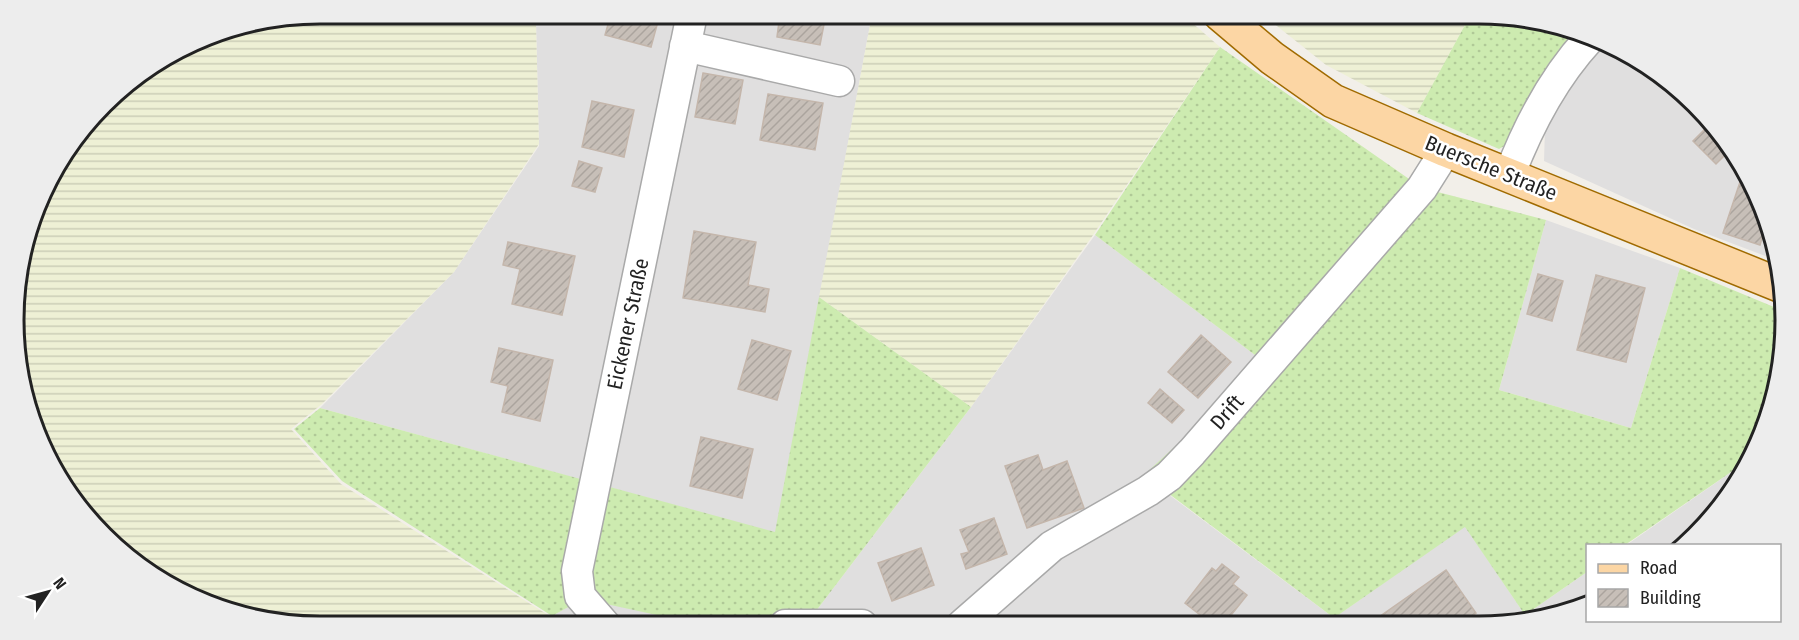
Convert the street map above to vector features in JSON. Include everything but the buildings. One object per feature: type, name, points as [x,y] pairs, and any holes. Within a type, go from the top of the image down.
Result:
[{"type":"main road","name":"Buersche Straße","points":[[1232,24],[1272,58],[1333,101],[1509,176],[1772,282]]},
{"type":"street","name":"Eickener Straße","points":[[597,616],[580,596],[577,571],[690,24]]},
{"type":"street","points":[[1509,176],[1537,112],[1573,57],[1584,44]]},
{"type":"street","points":[[686,46],[839,81]]},
{"type":"street","name":"Drift","points":[[972,616],[1052,546],[1148,491],[1168,476],[1422,188],[1446,150]]},
{"type":"shaded area","points":[[536,24],[870,24],[776,533],[320,408],[454,272],[539,146]]},
{"type":"shaded area","points":[[1598,50],[1627,64],[1674,97],[1702,125],[1725,156],[1744,189],[1759,225],[1768,257],[1694,229],[1544,161],[1545,129],[1590,57]]},
{"type":"shaded area","points":[[1546,220],[1680,268],[1631,428],[1499,390]]},
{"type":"shaded area","points":[[1095,235],[1259,358],[1182,440],[1144,476],[1331,616],[552,616],[583,598],[816,611],[971,407]]},
{"type":"shaded area","points":[[1733,471],[1702,515],[1673,544],[1628,544]]},
{"type":"shaded area","points":[[1465,526],[1523,612],[1479,616],[1337,616]]},
{"type":"shaded area","points":[[1586,573],[1586,595],[1556,606],[1531,611]]},
{"type":"green space","points":[[320,24],[536,24],[539,144],[454,272],[322,404],[291,429],[341,484],[548,615],[320,616],[281,613],[243,606],[189,585],[156,566],[125,543],[85,500],[55,451],[34,397],[25,339],[27,281],[40,225],[64,172],[97,125],[140,85],[172,64],[207,47],[243,34],[281,27]]},
{"type":"green space","points":[[870,24],[1194,24],[1220,47],[1091,238],[971,407],[819,297]]},
{"type":"green space","points":[[1275,24],[1466,24],[1417,113],[1326,65]]},
{"type":"green space","points":[[1466,24],[1518,27],[1571,39],[1549,63],[1509,143],[1499,149],[1417,113]]},
{"type":"green space","points":[[1220,47],[1422,188],[1546,220],[1499,390],[1631,428],[1680,268],[1774,307],[1772,359],[1765,397],[1752,433],[1734,470],[1626,544],[1586,544],[1586,573],[1531,611],[1523,612],[1465,527],[1337,616],[1331,616],[1144,475],[1182,440],[1259,358],[1095,235]]},
{"type":"green space","points":[[819,297],[971,407],[816,611],[758,616],[661,616],[583,599],[552,616],[342,481],[294,429],[320,408],[775,532]]}]
